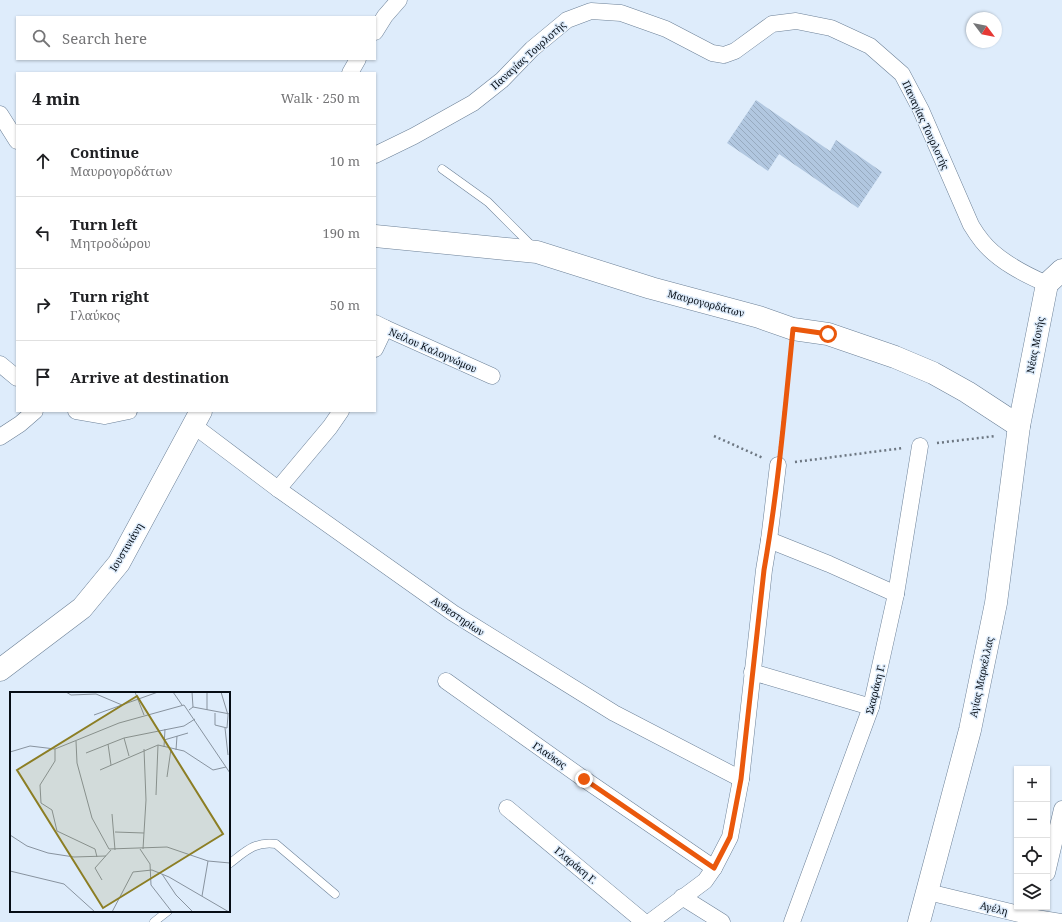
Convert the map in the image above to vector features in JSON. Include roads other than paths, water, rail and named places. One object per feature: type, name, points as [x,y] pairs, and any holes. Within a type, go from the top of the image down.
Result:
[{"type":"main road","name":"Μαυρογορδάτων","points":[[376,236],[537,252],[650,288],[759,317],[793,329],[828,334],[933,373],[967,392],[1018,430]]},
{"type":"main road","name":"Νέας Μονής","points":[[1018,430],[1055,277]]},
{"type":"main road","name":"Ιουστινιάνη","points":[[0,670],[82,608],[119,563],[197,418]]},
{"type":"main road","name":"Αγίας Μαρκέλλας","points":[[919,922],[970,730],[996,603],[1018,430]]},
{"type":"street","points":[[376,30],[385,16],[399,0]]},
{"type":"street","name":"Παναγίας Τουρλοτής","points":[[376,155],[414,136],[473,103],[502,80],[532,50],[567,20],[591,11],[622,13],[666,29],[712,54],[724,55],[735,51],[772,24],[796,21],[831,28],[870,46],[902,74],[921,110],[971,225],[982,241],[997,255],[1028,276],[1055,277]]},
{"type":"street","points":[[351,72],[357,60]]},
{"type":"street","points":[[0,114],[16,139]]},
{"type":"street","points":[[376,344],[380,325]]},
{"type":"street","name":"Νείλου Καλογνώμου","points":[[380,325],[492,376]]},
{"type":"street","points":[[0,364],[16,377]]},
{"type":"street","points":[[0,437],[20,424],[34,412]]},
{"type":"street","points":[[82,412],[105,416],[124,412]]},
{"type":"street","points":[[278,489],[330,427],[340,412]]},
{"type":"street","name":"Ανθεστηρίων","points":[[197,418],[278,489],[453,613],[614,713],[741,779]]},
{"type":"street","name":"Σκαράκη Γ.","points":[[792,922],[871,707],[896,594],[920,446]]},
{"type":"street","points":[[650,922],[705,880],[714,868],[730,837],[741,779],[764,570],[778,465]]},
{"type":"street","points":[[769,540],[829,564],[896,594]]},
{"type":"street","points":[[752,672],[871,707]]},
{"type":"street","name":"Γλαύκος","points":[[446,681],[584,779],[714,868]]},
{"type":"street","name":"Γλαράκη Γ.","points":[[507,808],[644,922]]},
{"type":"street","points":[[1050,859],[1062,809]]},
{"type":"street","name":"Αγέλη","points":[[928,892],[1060,922]]},
{"type":"street","points":[[682,897],[722,922]]},
{"type":"lane","points":[[442,169],[488,202],[537,252]]},
{"type":"lane","points":[[230,863],[254,845],[266,842],[276,844],[335,894]]},
{"type":"lane","points":[[154,922],[167,912]]}]
